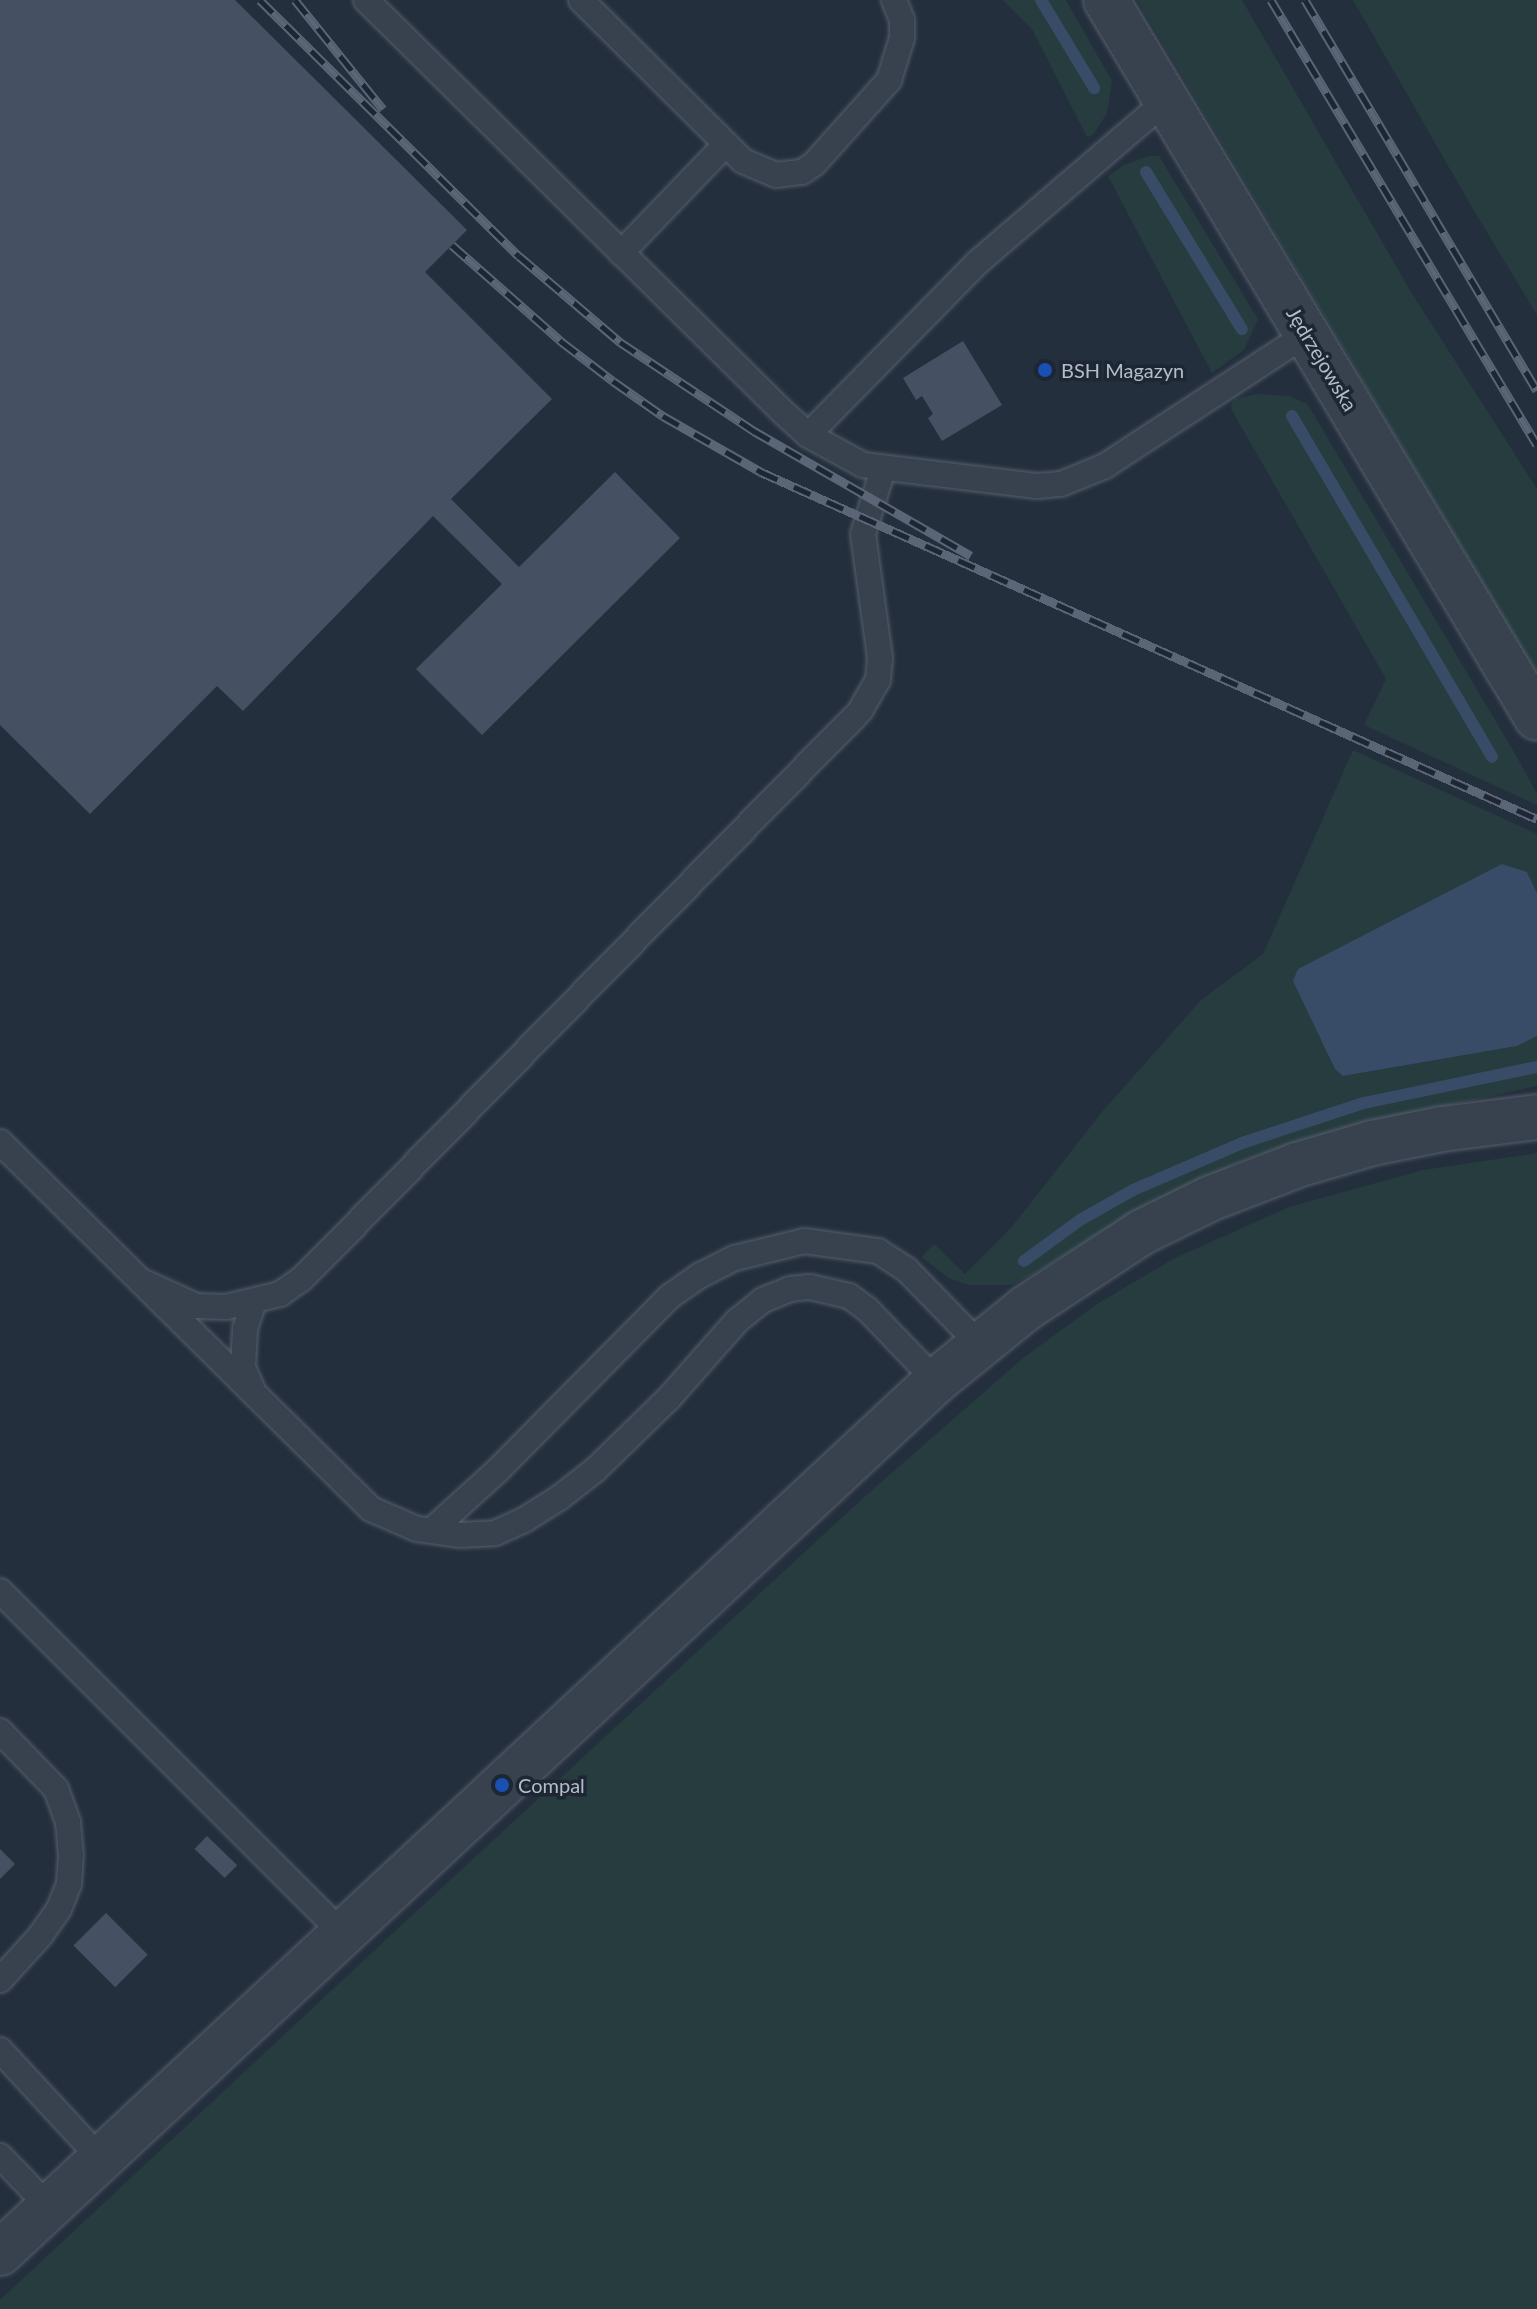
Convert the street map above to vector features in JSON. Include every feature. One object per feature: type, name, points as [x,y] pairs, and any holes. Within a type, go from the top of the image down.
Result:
[{"type":"street","name":"Jędrzejowska","points":[[1106,0],[1537,718]]},
{"type":"street","points":[[0,2253],[936,1381],[979,1344],[1074,1273],[1142,1232],[1209,1199],[1297,1165],[1372,1143],[1530,1115]]},
{"type":"lane","points":[[366,0],[808,435],[863,465],[1037,486],[1061,484],[1105,466],[1307,334]]},
{"type":"lane","points":[[581,0],[743,161],[776,175],[802,172],[814,164],[877,97],[895,68],[902,38],[902,20],[894,0]]},
{"type":"lane","points":[[808,435],[978,262],[1167,100]]},
{"type":"lane","points":[[621,253],[726,144]]},
{"type":"lane","points":[[141,1281],[196,1306],[226,1307],[280,1294],[303,1278],[860,711],[878,680],[880,658],[863,534],[883,469]]},
{"type":"lane","points":[[0,1142],[371,1509],[417,1529],[460,1535],[495,1533],[524,1520],[559,1498],[595,1470],[669,1398],[737,1321],[763,1300],[790,1289],[810,1287],[849,1296],[867,1309],[936,1381]]},
{"type":"lane","points":[[432,1530],[497,1471],[669,1297],[701,1275],[735,1258],[804,1241],[878,1251],[907,1270],[979,1344]]},
{"type":"lane","points":[[254,1302],[245,1329],[243,1368],[255,1395]]},
{"type":"lane","points":[[0,1591],[342,1933]]},
{"type":"lane","points":[[0,1731],[56,1789],[68,1822],[71,1855],[69,1884],[59,1909],[41,1935],[0,1980]]},
{"type":"lane","points":[[0,2050],[101,2159]]},
{"type":"lane","points":[[0,2156],[49,2207]]},
{"type":"green space","points":[[1003,0],[1066,0],[1112,81],[1107,113],[1093,135],[1087,137],[1032,29]]},
{"type":"green space","points":[[1137,0],[1242,0],[1411,292],[1537,489],[1537,674]]},
{"type":"green space","points":[[1353,0],[1537,0],[1537,315],[1470,204]]},
{"type":"green space","points":[[1148,156],[1159,156],[1258,319],[1244,350],[1212,373],[1108,176],[1124,165]]},
{"type":"green space","points":[[1256,394],[1289,396],[1307,404],[1517,757],[1537,794],[1537,805],[1364,725],[1386,679],[1230,407],[1235,399]]},
{"type":"green space","points":[[1353,750],[1537,834],[1537,893],[1527,872],[1343,1076],[1517,1046],[1537,1036],[1537,1086],[1358,1125],[1249,1158],[1142,1207],[1012,1285],[968,1285],[949,1278],[921,1257],[934,1244],[965,1274],[1011,1228],[1102,1112],[1201,1000],[1263,954]]},
{"type":"green space","points":[[1537,1153],[1537,2309],[0,2309],[0,2300],[392,1934],[862,1499],[1023,1358],[1097,1304],[1173,1259],[1289,1207],[1423,1170]]},
{"type":"water","points":[[1502,864],[1527,872],[1537,893],[1537,1036],[1517,1046],[1343,1076],[1335,1069],[1293,981],[1298,969]]},
{"type":"building","points":[[0,0],[235,0],[467,230],[425,272],[552,399],[451,499],[519,567],[615,472],[680,538],[482,735],[416,669],[502,584],[433,516],[243,711],[217,686],[90,814],[0,725]]},
{"type":"building","points":[[963,341],[1002,405],[942,441],[928,418],[933,414],[922,396],[916,400],[903,378]]},
{"type":"building","points":[[207,1836],[237,1865],[225,1878],[194,1849]]},
{"type":"building","points":[[0,1849],[15,1864],[0,1879]]},
{"type":"building","points":[[106,1913],[148,1955],[115,1987],[73,1946]]},
{"type":"waterway","points":[[1041,0],[1094,88]]},
{"type":"waterway","points":[[1146,172],[1242,329]]},
{"type":"waterway","points":[[1292,416],[1492,757]]},
{"type":"waterway","points":[[1024,1261],[1080,1220],[1133,1190],[1242,1143],[1364,1103],[1537,1067]]},
{"type":"railway","points":[[260,0],[519,256],[620,342],[754,431],[971,556]]},
{"type":"railway","points":[[295,0],[383,109]]},
{"type":"railway","points":[[1271,0],[1537,445]]},
{"type":"railway","points":[[1305,0],[1537,390]]},
{"type":"railway","points":[[452,245],[562,342],[613,381],[663,416],[761,472],[1537,819]]},
{"type":"place","name":"BSH Magazyn","points":[[1045,370]]},
{"type":"place","name":"Compal","points":[[502,1785]]}]
